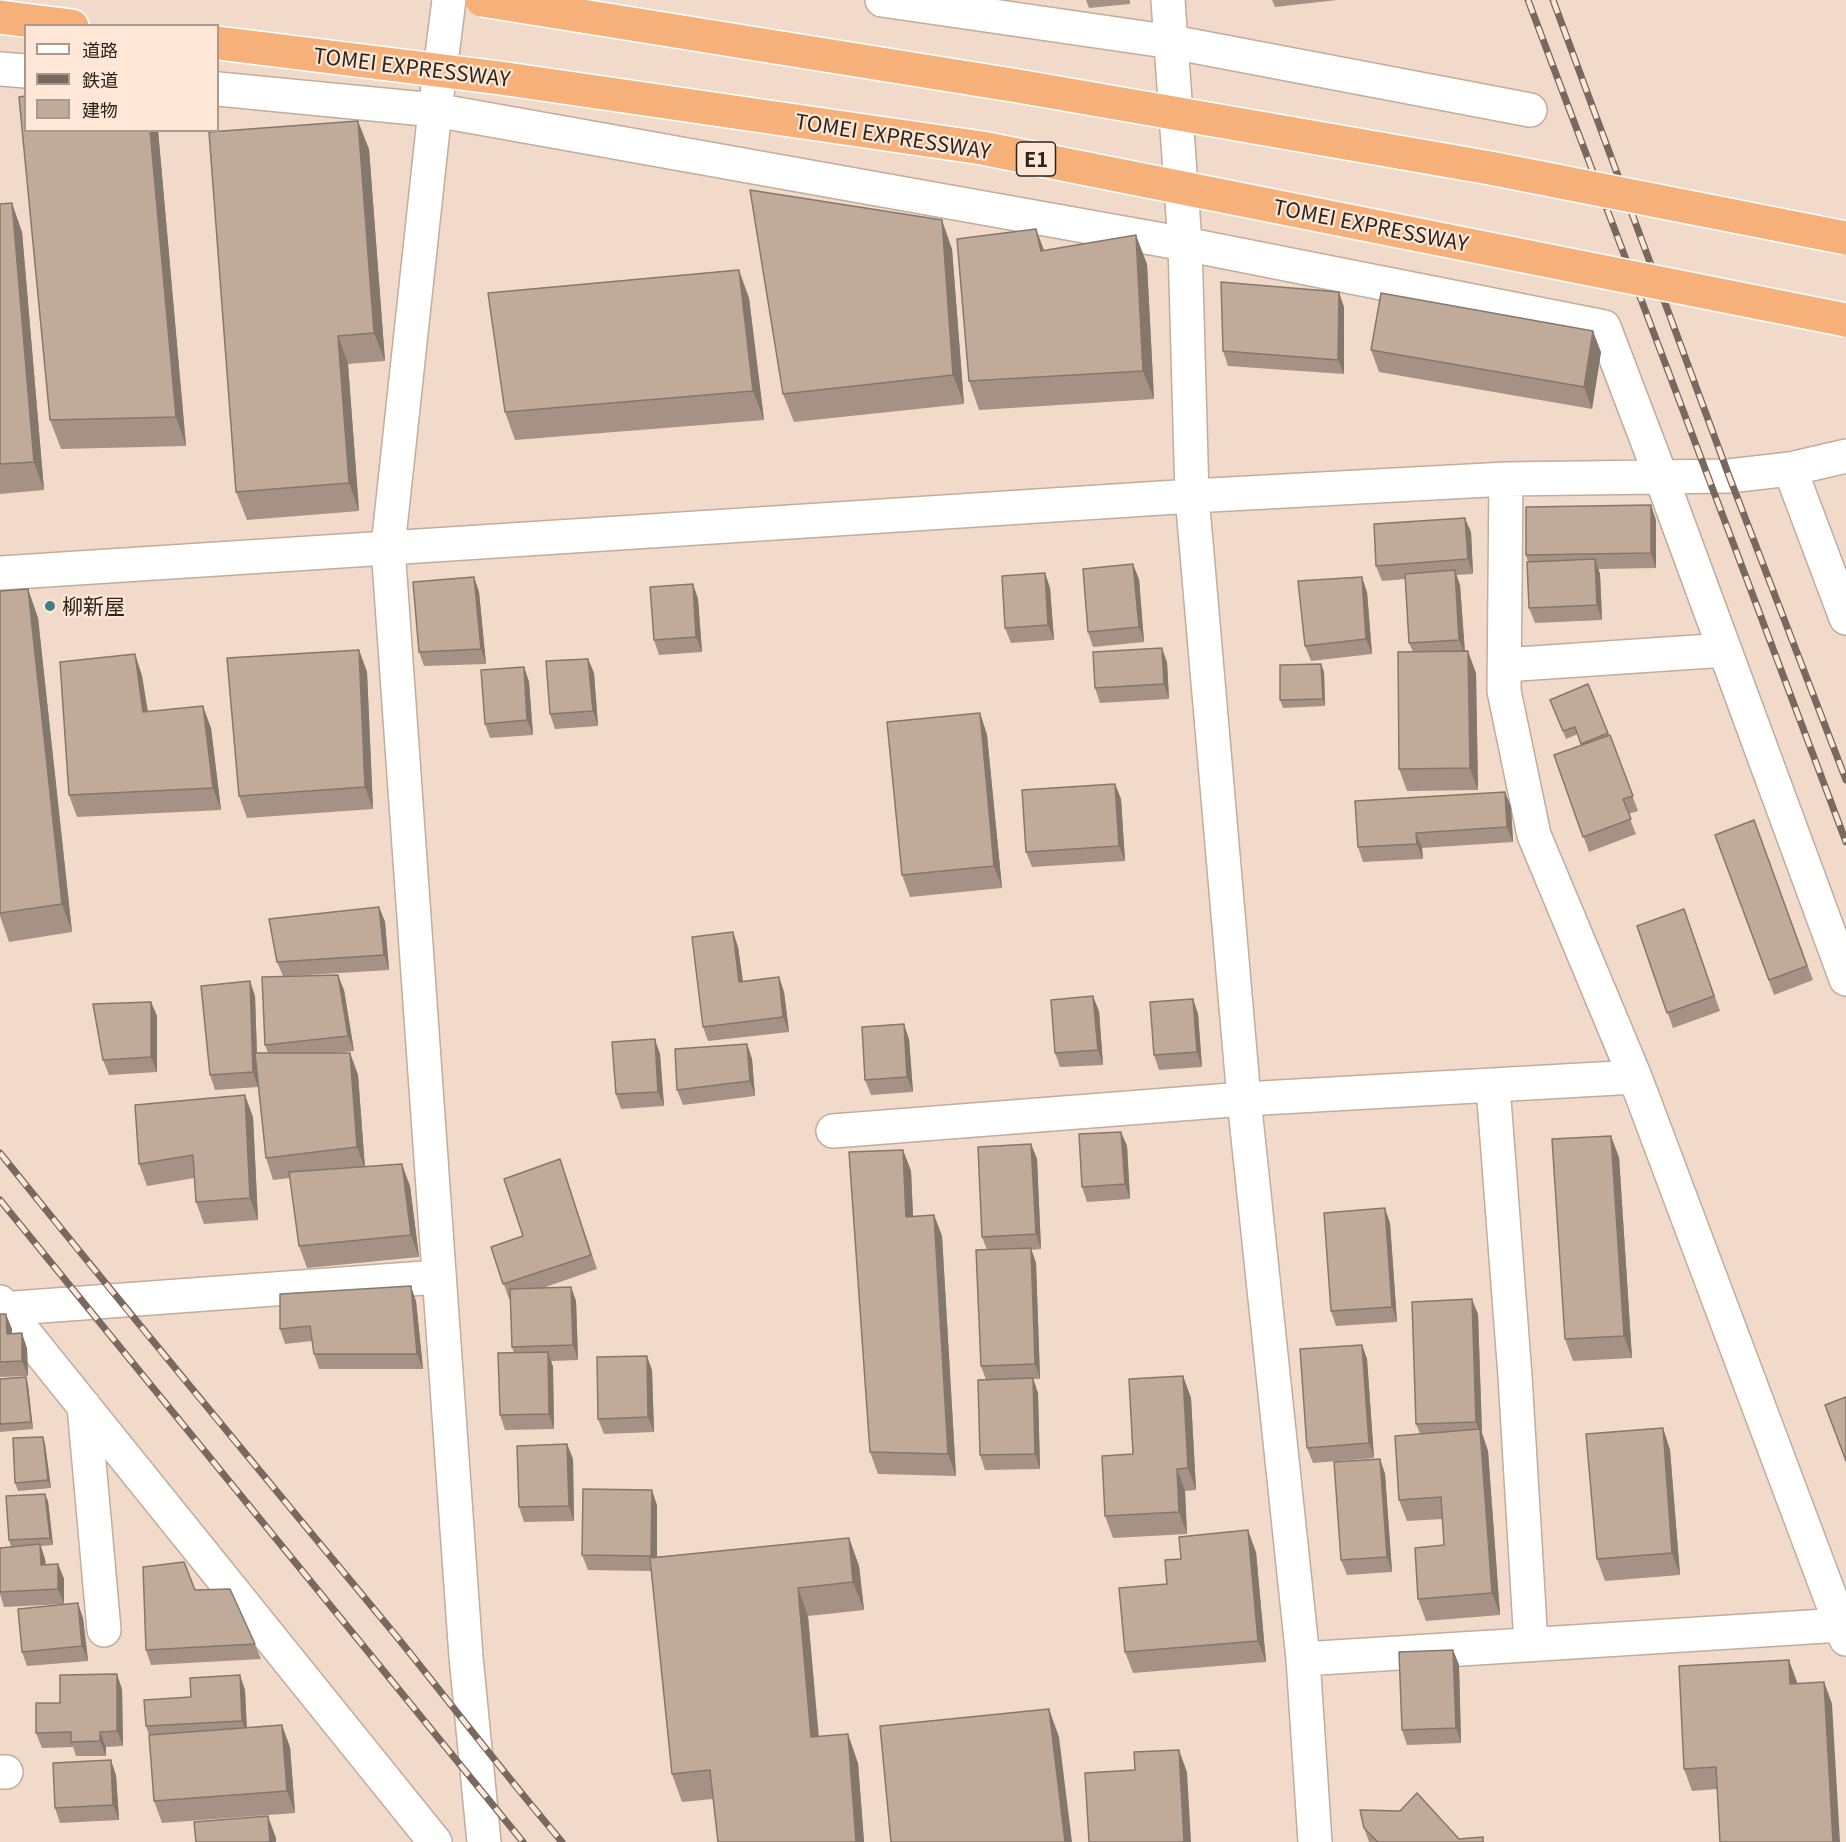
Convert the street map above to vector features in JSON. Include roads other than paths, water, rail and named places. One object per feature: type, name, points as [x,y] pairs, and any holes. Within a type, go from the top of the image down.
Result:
[{"type":"highway","points":[[482,0],[1018,86],[1478,166],[1846,238]]},
{"type":"highway","points":[[0,17],[56,24]]},
{"type":"highway","name":"TOMEI EXPRESSWAY","points":[[219,43],[500,78],[982,148],[1846,320]]},
{"type":"street","points":[[449,0],[388,548],[466,1657],[484,1842]]},
{"type":"street","points":[[882,0],[1172,42],[1530,110]]},
{"type":"street","points":[[1168,0],[1185,244],[1192,496],[1244,1100],[1303,1659],[1315,1842]]},
{"type":"street","points":[[0,69],[24,71]]},
{"type":"street","points":[[219,89],[435,110],[1185,244],[1604,327],[1846,979]]},
{"type":"street","points":[[0,573],[1192,496],[1506,479],[1729,476],[1790,469],[1846,456]]},
{"type":"street","points":[[1790,469],[1846,618]]},
{"type":"street","points":[[1303,1659],[1531,1644],[1844,1629],[1635,1077],[1534,835],[1504,691],[1506,479]]},
{"type":"street","points":[[1504,665],[1725,650]]},
{"type":"street","points":[[833,1131],[1244,1100],[1635,1077]]},
{"type":"street","points":[[1493,1086],[1515,1376],[1531,1644]]},
{"type":"street","points":[[2,1306],[438,1277]]},
{"type":"street","points":[[2,1306],[435,1842]]},
{"type":"street","points":[[84,1406],[105,1630]]},
{"type":"railway","points":[[1528,0],[1846,842]]},
{"type":"railway","points":[[1553,0],[1729,476],[1846,780]]},
{"type":"railway","points":[[0,1153],[562,1842]]},
{"type":"railway","points":[[0,1200],[523,1842]]},
{"type":"place","name":"柳新屋","points":[[50,606]]}]
